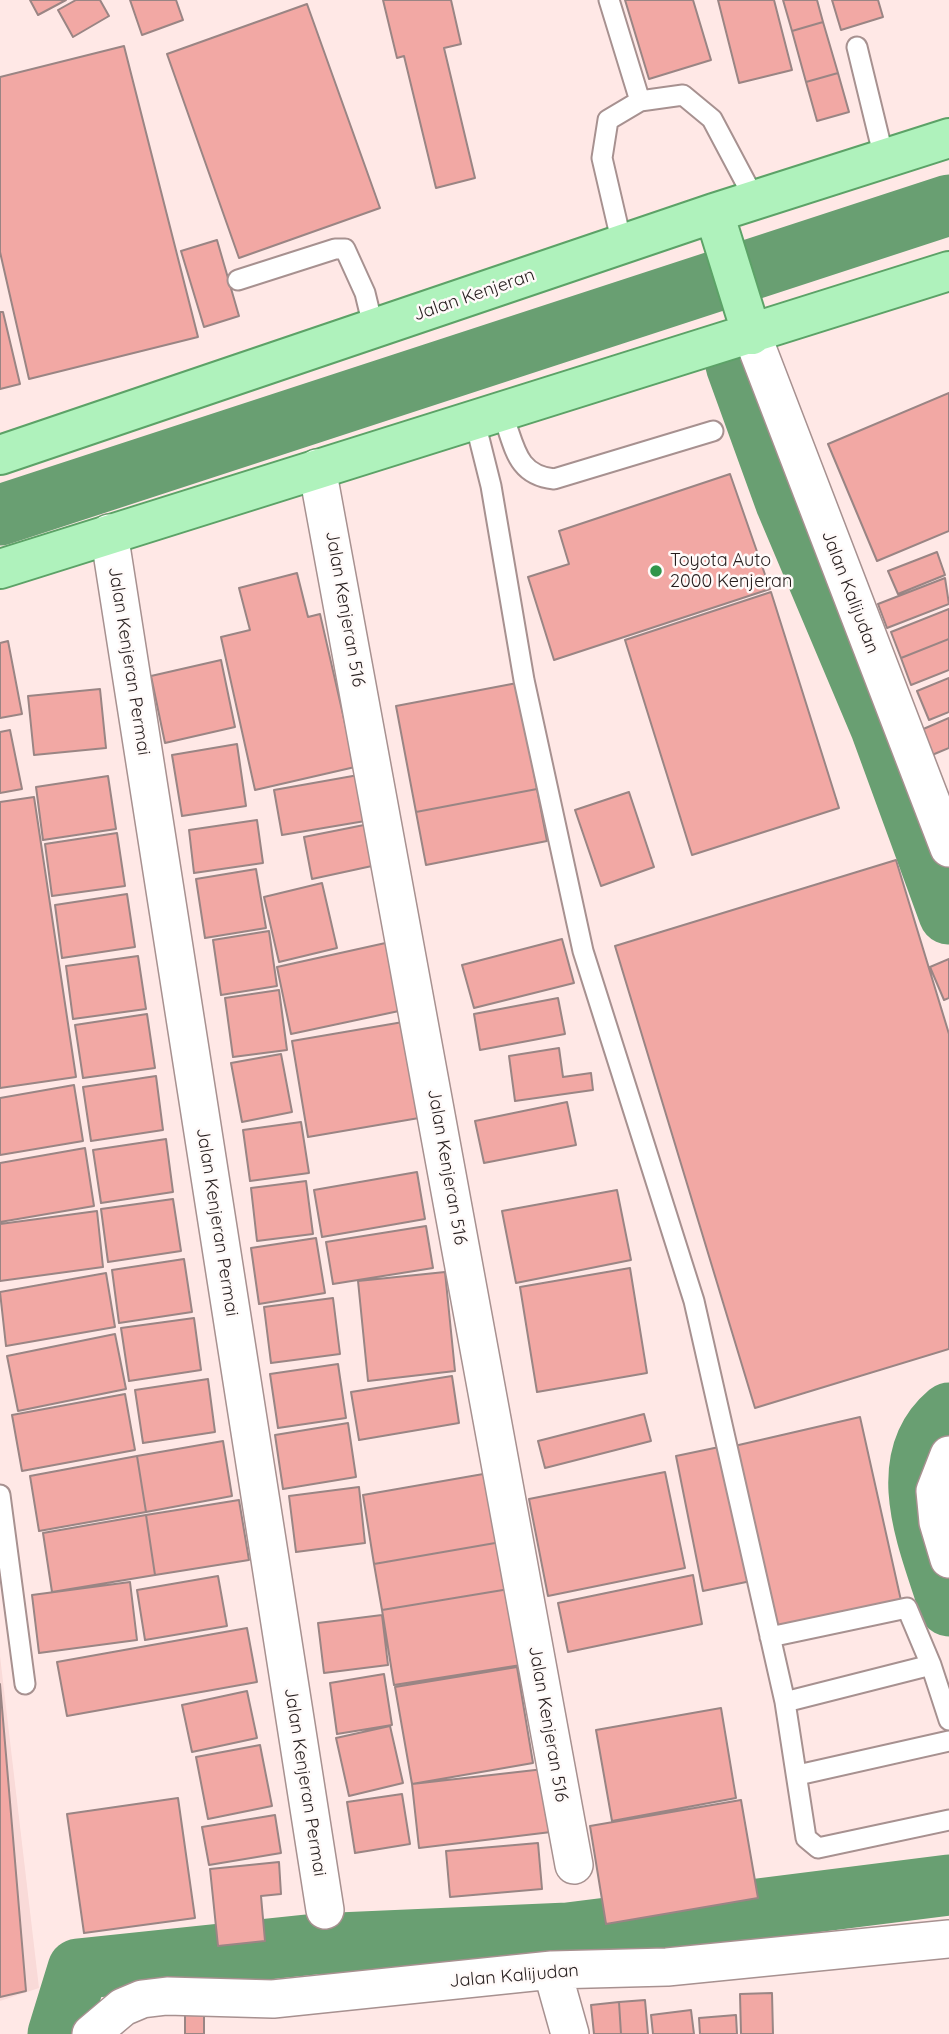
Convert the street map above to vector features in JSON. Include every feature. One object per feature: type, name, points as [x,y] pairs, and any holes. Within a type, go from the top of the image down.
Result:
[{"type":"main road","name":"Jalan Kenjeran","points":[[0,455],[622,244],[718,225],[755,200],[949,138]]},
{"type":"main road","points":[[718,225],[749,325]]},
{"type":"main road","points":[[0,569],[317,468],[489,417],[749,325],[949,271]]},
{"type":"street","name":"Jalan Kalijudan","points":[[749,325],[949,848]]},
{"type":"street","name":"Jalan Kenjeran 516","points":[[317,468],[574,1865]]},
{"type":"street","name":"Jalan Kenjeran Permai","points":[[109,533],[325,1910]]},
{"type":"street","points":[[949,1455],[935,1491],[938,1522],[949,1559]]},
{"type":"street","name":"Jalan Kalijudan","points":[[91,2034],[123,2007],[155,1997],[273,1999],[552,1970],[667,1967],[949,1939]]},
{"type":"street","points":[[552,1970],[570,2034]]},
{"type":"lane","points":[[609,0],[640,102]]},
{"type":"lane","points":[[857,47],[884,158]]},
{"type":"lane","points":[[622,244],[602,158],[608,120],[640,102],[683,95],[712,119],[755,200]]},
{"type":"lane","points":[[238,280],[335,248],[345,249],[366,293],[374,330]]},
{"type":"lane","points":[[489,417],[521,463],[535,477],[554,479],[713,431]]},
{"type":"lane","points":[[489,417],[491,486],[524,680],[583,951],[694,1301],[785,1702],[806,1838],[818,1848],[949,1820]]},
{"type":"lane","points":[[0,1495],[25,1684]]},
{"type":"lane","points":[[770,1637],[903,1606],[909,1611],[931,1665],[949,1720]]},
{"type":"lane","points":[[785,1702],[931,1665]]},
{"type":"lane","points":[[798,1775],[949,1741]]},
{"type":"shaded area","points":[[0,1656],[39,1988],[0,2001]]},
{"type":"building","points":[[30,0],[66,0],[38,15]]},
{"type":"building","points":[[76,0],[100,0],[109,16],[73,37],[58,10]]},
{"type":"building","points":[[130,0],[176,0],[183,20],[142,35]]},
{"type":"building","points":[[383,0],[451,0],[461,44],[444,48],[475,178],[436,188],[404,56],[397,58]]},
{"type":"building","points":[[625,0],[693,0],[711,60],[649,79]]},
{"type":"building","points":[[718,0],[774,0],[792,70],[739,83]]},
{"type":"building","points":[[783,0],[817,0],[823,22],[792,31]]},
{"type":"building","points":[[832,0],[878,0],[883,17],[841,30]]},
{"type":"building","points":[[307,4],[380,208],[239,258],[167,54]]},
{"type":"building","points":[[823,22],[838,73],[806,82],[792,31]]},
{"type":"building","points":[[124,46],[198,337],[29,379],[0,252],[0,77]]},
{"type":"building","points":[[838,73],[849,112],[817,121],[806,82]]},
{"type":"building","points":[[217,240],[239,316],[204,327],[181,251]]},
{"type":"building","points":[[0,312],[3,312],[20,384],[0,389]]},
{"type":"building","points":[[949,393],[949,531],[877,561],[828,444]]},
{"type":"building","name":"Toyota Auto 2000 Kenjeran","points":[[730,474],[770,589],[554,660],[528,577],[569,564],[559,531]]},
{"type":"building","points":[[937,552],[945,575],[898,594],[888,571]]},
{"type":"building","points":[[297,573],[308,617],[320,614],[355,767],[255,790],[221,637],[250,630],[239,588]]},
{"type":"building","points":[[945,578],[949,604],[887,628],[878,604]]},
{"type":"building","points":[[771,592],[839,808],[692,855],[625,640]]},
{"type":"building","points":[[949,609],[949,639],[901,658],[891,632]]},
{"type":"building","points":[[949,639],[949,670],[911,685],[901,658]]},
{"type":"building","points":[[8,641],[22,714],[0,718],[0,643]]},
{"type":"building","points":[[221,660],[235,727],[165,743],[151,676]]},
{"type":"building","points":[[949,678],[949,712],[929,720],[917,691]]},
{"type":"building","points":[[517,683],[537,789],[416,812],[396,706]]},
{"type":"building","points":[[100,689],[106,748],[34,755],[28,696]]},
{"type":"building","points":[[949,718],[949,748],[932,755],[921,730]]},
{"type":"building","points":[[10,730],[22,789],[0,793],[0,732]]},
{"type":"building","points":[[237,744],[246,806],[182,816],[172,755]]},
{"type":"building","points":[[364,774],[371,820],[282,835],[274,790]]},
{"type":"building","points":[[108,776],[116,829],[43,840],[36,787]]},
{"type":"building","points":[[537,789],[547,841],[426,865],[416,812]]},
{"type":"building","points":[[629,792],[654,867],[601,886],[575,810]]},
{"type":"building","points":[[34,797],[76,1077],[0,1088],[0,802]]},
{"type":"building","points":[[257,820],[263,863],[194,873],[189,830]]},
{"type":"building","points":[[364,825],[372,866],[312,879],[304,837]]},
{"type":"building","points":[[117,833],[125,886],[52,896],[45,844]]},
{"type":"building","points":[[896,860],[949,1034],[949,1349],[755,1408],[615,946]]},
{"type":"building","points":[[256,869],[266,928],[205,938],[196,879]]},
{"type":"building","points":[[322,883],[337,948],[279,962],[264,897]]},
{"type":"building","points":[[127,894],[135,947],[62,958],[55,905]]},
{"type":"building","points":[[269,931],[277,986],[221,995],[213,940]]},
{"type":"building","points":[[562,939],[574,983],[474,1008],[462,965]]},
{"type":"building","points":[[399,940],[413,1008],[291,1034],[277,967]]},
{"type":"building","points":[[138,956],[146,1009],[73,1019],[66,966]]},
{"type":"building","points":[[949,959],[949,998],[944,1000],[930,967]]},
{"type":"building","points":[[279,990],[287,1050],[233,1057],[225,998]]},
{"type":"building","points":[[558,998],[565,1034],[480,1050],[474,1014]]},
{"type":"building","points":[[147,1014],[155,1068],[83,1078],[75,1025]]},
{"type":"building","points":[[403,1022],[419,1118],[308,1137],[292,1041]]},
{"type":"building","points":[[559,1048],[563,1077],[591,1073],[593,1090],[515,1101],[509,1056]]},
{"type":"building","points":[[281,1054],[292,1112],[242,1122],[231,1063]]},
{"type":"building","points":[[156,1076],[163,1130],[91,1141],[83,1087]]},
{"type":"building","points":[[74,1085],[83,1141],[0,1155],[0,1098]]},
{"type":"building","points":[[567,1102],[576,1145],[484,1163],[475,1121]]},
{"type":"building","points":[[301,1122],[309,1173],[250,1181],[243,1130]]},
{"type":"building","points":[[166,1139],[173,1192],[101,1203],[93,1150]]},
{"type":"building","points":[[85,1148],[94,1206],[0,1222],[0,1163]]},
{"type":"building","points":[[417,1172],[425,1219],[322,1237],[314,1190]]},
{"type":"building","points":[[306,1181],[313,1234],[257,1241],[251,1188]]},
{"type":"building","points":[[617,1190],[631,1260],[516,1283],[502,1211]]},
{"type":"building","points":[[173,1199],[181,1251],[108,1262],[101,1209]]},
{"type":"building","points":[[97,1211],[103,1267],[0,1281],[0,1224]]},
{"type":"building","points":[[426,1226],[433,1268],[333,1284],[326,1242]]},
{"type":"building","points":[[316,1238],[325,1293],[259,1304],[251,1248]]},
{"type":"building","points":[[184,1259],[192,1312],[119,1323],[112,1270]]},
{"type":"building","points":[[630,1268],[647,1373],[537,1392],[520,1287]]},
{"type":"building","points":[[445,1272],[455,1371],[368,1381],[358,1281]]},
{"type":"building","points":[[106,1273],[115,1327],[6,1346],[0,1292]]},
{"type":"building","points":[[333,1298],[340,1354],[271,1363],[264,1307]]},
{"type":"building","points":[[194,1318],[201,1370],[129,1381],[121,1328]]},
{"type":"building","points":[[115,1334],[126,1389],[18,1411],[7,1356]]},
{"type":"building","points":[[338,1364],[346,1418],[278,1428],[270,1374]]},
{"type":"building","points":[[452,1376],[459,1423],[359,1440],[351,1392]]},
{"type":"building","points":[[208,1379],[215,1432],[143,1443],[135,1390]]},
{"type":"building","points":[[125,1394],[135,1450],[22,1471],[12,1415]]},
{"type":"building","points":[[644,1414],[651,1441],[545,1468],[538,1441]]},
{"type":"building","points":[[860,1417],[902,1605],[772,1635],[730,1447]]},
{"type":"building","points":[[348,1423],[356,1477],[283,1489],[275,1435]]},
{"type":"building","points":[[223,1441],[232,1496],[146,1512],[137,1456]]},
{"type":"building","points":[[724,1446],[751,1581],[703,1591],[676,1456]]},
{"type":"building","points":[[137,1456],[146,1512],[39,1531],[30,1476]]},
{"type":"building","points":[[665,1472],[685,1568],[548,1596],[529,1499]]},
{"type":"building","points":[[489,1473],[501,1542],[374,1564],[363,1495]]},
{"type":"building","points":[[359,1487],[365,1543],[296,1552],[289,1496]]},
{"type":"building","points":[[239,1500],[249,1560],[155,1575],[146,1515]]},
{"type":"building","points":[[146,1515],[155,1575],[52,1592],[43,1533]]},
{"type":"building","points":[[501,1542],[509,1589],[382,1610],[374,1564]]},
{"type":"building","points":[[693,1575],[702,1624],[568,1652],[558,1603]]},
{"type":"building","points":[[218,1576],[227,1626],[145,1640],[137,1590]]},
{"type":"building","points":[[130,1582],[137,1640],[39,1653],[32,1595]]},
{"type":"building","points":[[509,1589],[521,1665],[394,1685],[382,1610]]},
{"type":"building","points":[[382,1615],[388,1665],[324,1673],[318,1623]]},
{"type":"building","points":[[247,1628],[257,1682],[67,1716],[57,1662]]},
{"type":"building","points":[[517,1667],[533,1763],[412,1784],[395,1687]]},
{"type":"building","points":[[384,1674],[392,1725],[337,1734],[330,1683]]},
{"type":"building","points":[[0,1684],[26,1991],[0,1997]]},
{"type":"building","points":[[247,1691],[257,1738],[192,1752],[182,1705]]},
{"type":"building","points":[[721,1708],[736,1798],[612,1821],[596,1730]]},
{"type":"building","points":[[390,1726],[403,1783],[349,1796],[336,1738]]},
{"type":"building","points":[[260,1745],[272,1806],[208,1819],[196,1757]]},
{"type":"building","points":[[544,1769],[551,1832],[419,1848],[412,1784]]},
{"type":"building","points":[[402,1794],[410,1844],[355,1853],[347,1802]]},
{"type":"building","points":[[178,1798],[195,1918],[84,1933],[67,1814]]},
{"type":"building","points":[[741,1800],[758,1898],[606,1924],[590,1826]]},
{"type":"building","points":[[275,1815],[281,1853],[209,1865],[202,1827]]},
{"type":"building","points":[[538,1843],[542,1889],[450,1897],[446,1851]]},
{"type":"building","points":[[279,1862],[281,1894],[261,1896],[265,1941],[218,1946],[210,1869]]},
{"type":"building","points":[[772,1993],[773,2034],[741,2034],[740,1994]]},
{"type":"building","points":[[645,2000],[648,2034],[621,2034],[619,2002]]},
{"type":"building","points":[[619,2002],[621,2034],[594,2034],[591,2005]]},
{"type":"building","points":[[691,2010],[694,2034],[653,2034],[651,2015]]},
{"type":"building","points":[[185,2015],[204,2015],[204,2034],[185,2034]]},
{"type":"building","points":[[736,2015],[737,2034],[700,2034],[699,2018]]},
{"type":"waterway","points":[[0,515],[949,205]]},
{"type":"waterway","points":[[736,365],[786,503],[881,728],[949,914]]},
{"type":"waterway","points":[[949,1413],[932,1433],[922,1455],[919,1480],[920,1505],[926,1531],[949,1606]]},
{"type":"waterway","points":[[58,2034],[78,1969],[316,1944],[568,1933],[949,1885]]},
{"type":"place","name":"Toyota Auto 2000 Kenjeran","points":[[656,571]]}]
